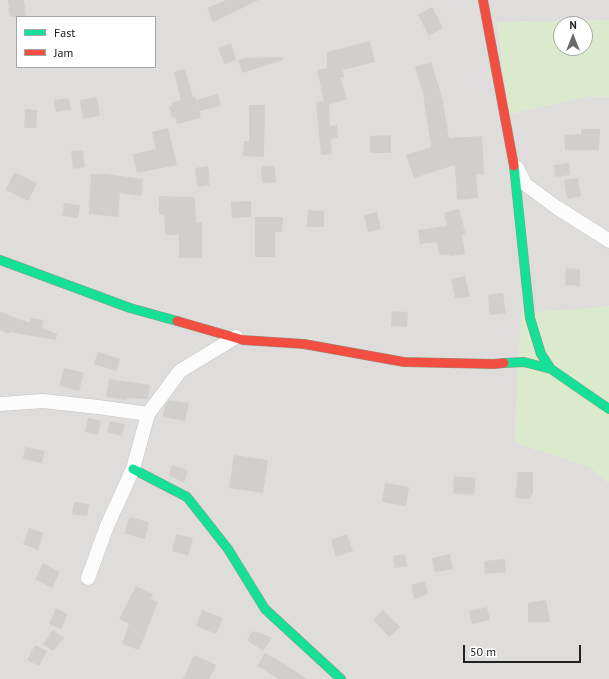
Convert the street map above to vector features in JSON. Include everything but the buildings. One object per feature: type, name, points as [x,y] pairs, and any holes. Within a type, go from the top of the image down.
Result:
[{"type":"street","points":[[482,0],[514,162],[530,318],[541,354],[551,370]]},
{"type":"street","points":[[514,162],[525,184],[556,207],[609,241]]},
{"type":"street","points":[[0,260],[130,308],[243,340],[304,344],[404,362],[494,364],[524,362],[551,370],[609,409]]},
{"type":"street","points":[[88,578],[107,526],[133,469],[148,414],[180,371],[236,337]]},
{"type":"street","points":[[0,404],[43,401],[148,414]]},
{"type":"street","points":[[133,469],[187,497],[228,549],[265,609],[341,679]]},
{"type":"shaded area","points":[[0,0],[609,0],[609,20],[593,20],[593,16],[553,16],[553,21],[497,22],[509,114],[589,96],[609,97],[609,305],[606,307],[514,442],[590,467],[609,483],[609,679],[0,679]]},
{"type":"green space","points":[[593,20],[609,20],[609,97],[589,96],[509,114],[497,22],[553,21],[553,56],[593,56]]},
{"type":"green space","points":[[609,305],[609,483],[590,467],[514,442],[521,313],[606,307]]},
{"type":"traffic: fast","points":[[514,166],[530,318],[541,354],[551,369]]},
{"type":"traffic: fast","points":[[0,260],[130,308],[177,321]]},
{"type":"traffic: fast","points":[[504,363],[524,362],[551,369],[609,409]]},
{"type":"traffic: fast","points":[[133,469],[187,497],[228,549],[265,609],[341,679]]},
{"type":"traffic: jam","points":[[483,0],[514,166]]},
{"type":"traffic: jam","points":[[177,321],[243,340],[304,344],[404,362],[504,363]]}]
